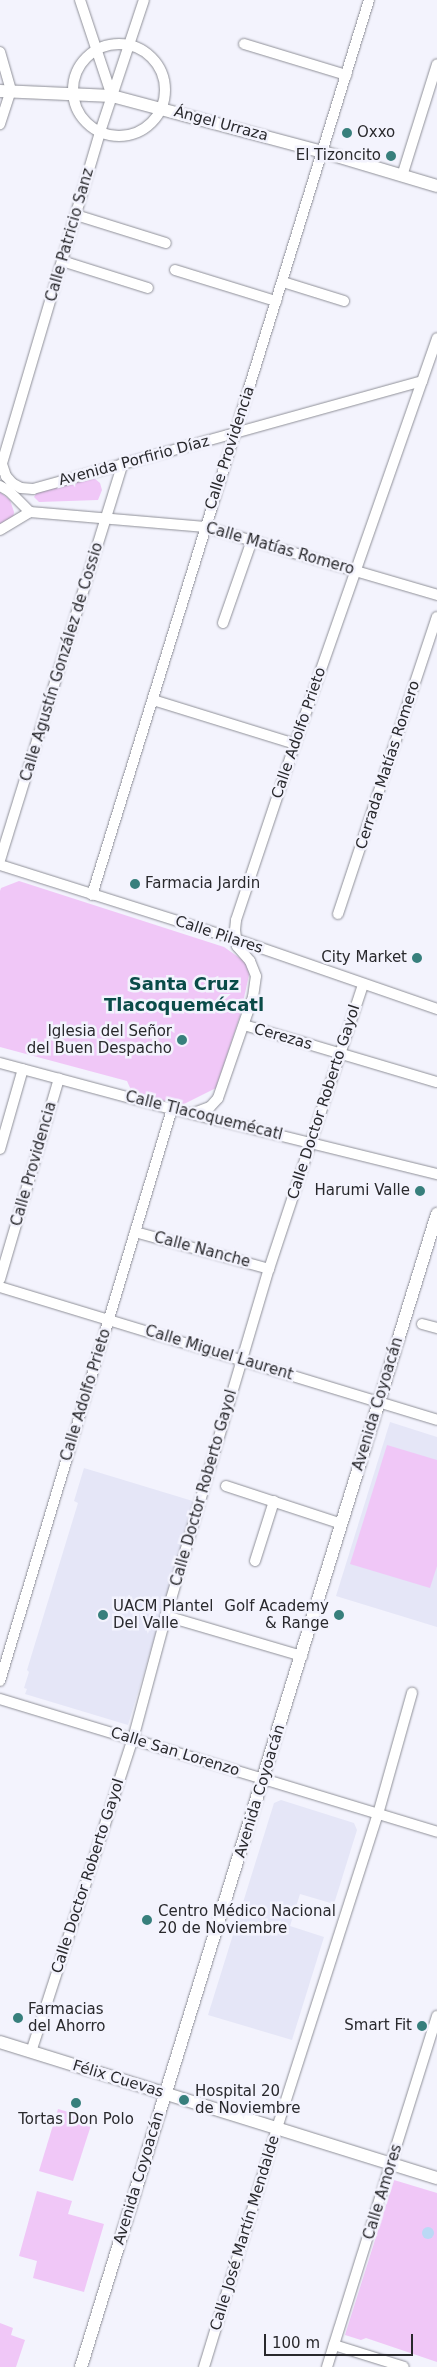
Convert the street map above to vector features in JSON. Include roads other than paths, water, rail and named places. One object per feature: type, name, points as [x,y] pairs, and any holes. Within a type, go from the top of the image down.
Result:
[{"type":"main road","name":"Ángel Urraza","points":[[5,91],[112,96],[323,152],[437,186]]},
{"type":"main road","name":"Avenida Coyoacán","points":[[81,2367],[437,1214]]},
{"type":"main road","name":"Félix Cuevas","points":[[0,2042],[437,2178]]},
{"type":"street","points":[[80,0],[112,96]]},
{"type":"street","name":"Calle Patricio Sanz","points":[[1,467],[100,132],[144,0]]},
{"type":"street","name":"Calle Providencia","points":[[92,895],[369,0]]},
{"type":"street","points":[[244,44],[346,75]]},
{"type":"street","points":[[113,45],[129,45],[144,52],[156,62],[163,77],[165,92],[161,108],[154,120],[136,132],[114,136],[100,132],[81,116],[73,93],[74,80],[79,68],[87,57],[97,50],[113,45]]},
{"type":"street","points":[[0,52],[8,74],[0,124]]},
{"type":"street","points":[[402,176],[437,64]]},
{"type":"street","points":[[76,215],[166,243]]},
{"type":"street","points":[[62,261],[148,288]]},
{"type":"street","points":[[175,270],[276,302]]},
{"type":"street","points":[[283,282],[344,301]]},
{"type":"street","name":"Calle Adolfo Prieto","points":[[235,939],[236,920],[295,744],[437,338]]},
{"type":"street","name":"Avenida Porfirio Díaz","points":[[1,467],[12,483],[21,488],[33,489],[422,381]]},
{"type":"street","name":"Calle Agustín González de Cossio","points":[[0,860],[123,463]]},
{"type":"street","points":[[0,486],[9,491],[30,512],[0,530]]},
{"type":"street","name":"Calle Matías Romero","points":[[30,512],[205,527],[437,595]]},
{"type":"street","points":[[223,622],[252,540]]},
{"type":"street","name":"Cerrada Matías Romero","points":[[338,914],[437,617]]},
{"type":"street","points":[[153,700],[295,744]]},
{"type":"street","name":"Calle Pilares","points":[[0,865],[235,939],[437,1008]]},
{"type":"street","points":[[216,1119],[213,1112],[214,1104],[222,1090],[244,1025],[253,997],[256,976],[250,961],[237,946],[235,939]]},
{"type":"street","name":"Calle Doctor Roberto Gayol","points":[[32,2052],[132,1739],[166,1616],[201,1504],[241,1359],[363,984]]},
{"type":"street","name":"Cerezas","points":[[244,1025],[437,1082]]},
{"type":"street","name":"Calle Tlacoquemécatl","points":[[0,1063],[172,1109],[437,1174]]},
{"type":"street","points":[[0,1149],[24,1069]]},
{"type":"street","name":"Calle Providencia","points":[[0,1279],[59,1079]]},
{"type":"street","points":[[194,1113],[214,1104]]},
{"type":"street","name":"Calle Adolfo Prieto","points":[[0,1682],[172,1109]]},
{"type":"street","name":"Calle Nanche","points":[[135,1232],[269,1269]]},
{"type":"street","name":"Calle Miguel Laurent","points":[[0,1287],[437,1420]]},
{"type":"street","points":[[422,1324],[437,1328]]},
{"type":"street","points":[[226,1486],[342,1524]]},
{"type":"street","points":[[255,1561],[274,1502]]},
{"type":"street","points":[[166,1616],[302,1656]]},
{"type":"street","name":"Calle José Martín Mendalde","points":[[204,2367],[277,2128],[378,1814],[412,1693]]},
{"type":"street","name":"Calle San Lorenzo","points":[[0,1699],[437,1832]]},
{"type":"street","name":"Calle Amores","points":[[327,2367],[437,2016]]},
{"type":"street","points":[[334,2345],[404,2367]]},
{"type":"water","points":[[430,2227],[433,2228],[433,2238],[426,2239],[423,2238],[422,2231],[423,2228]]},
{"type":"place","name":"Oxxo","points":[[347,133]]},
{"type":"place","name":"El Tizoncito","points":[[391,156]]},
{"type":"place","name":"Farmacia Jardin","points":[[135,884]]},
{"type":"place","name":"City Market","points":[[417,958]]},
{"type":"place","name":"Iglesia del Señor del Buen Despacho","points":[[182,1040]]},
{"type":"place","name":"Harumi Valle","points":[[420,1191]]},
{"type":"place","name":"UACM Plantel Del Valle","points":[[103,1615]]},
{"type":"place","name":"Golf Academy & Range","points":[[339,1615]]},
{"type":"place","name":"Centro Médico Nacional 20 de Noviembre","points":[[147,1920]]},
{"type":"place","name":"Farmacias del Ahorro","points":[[18,2018]]},
{"type":"place","name":"Smart Fit","points":[[422,2026]]},
{"type":"place","name":"Hospital 20 de Noviembre","points":[[184,2100]]},
{"type":"place","name":"Tortas Don Polo","points":[[76,2103]]},
{"type":"district","name":"Santa Cruz Tlacoquemécatl","points":[[184,995]]}]
